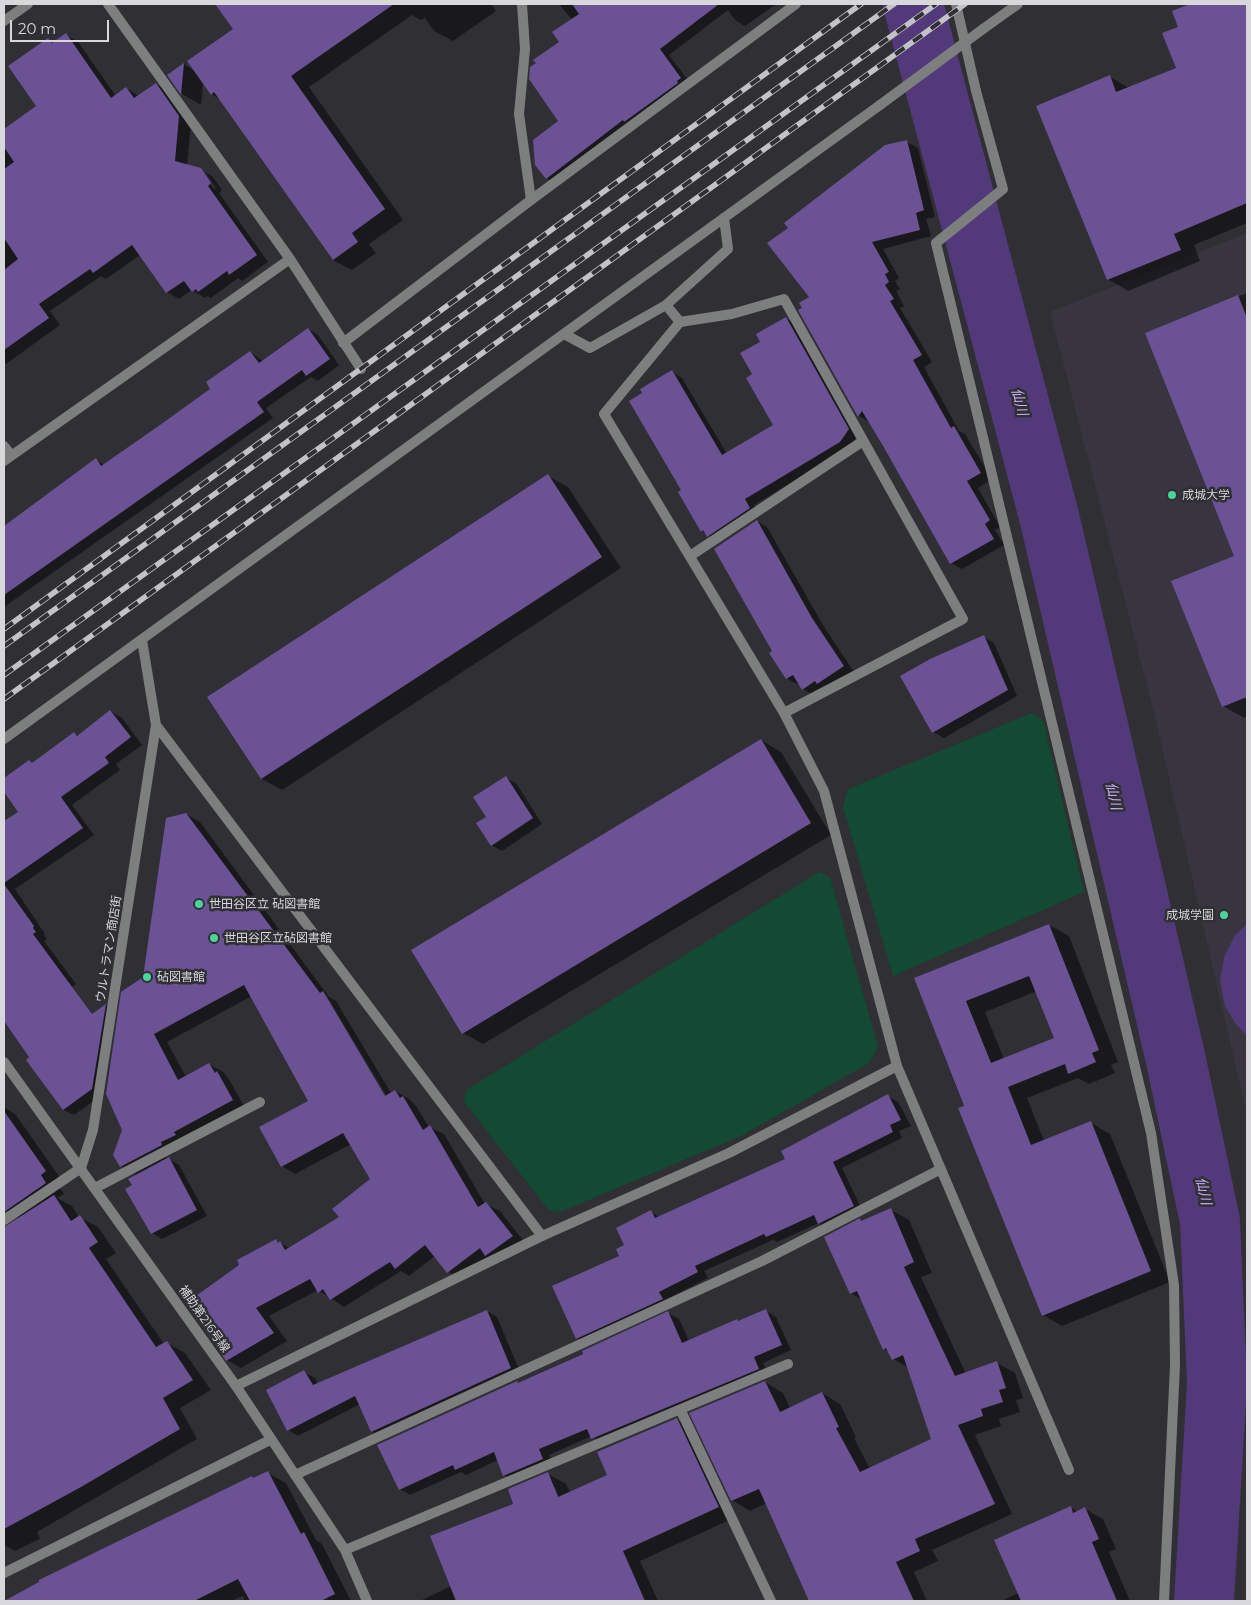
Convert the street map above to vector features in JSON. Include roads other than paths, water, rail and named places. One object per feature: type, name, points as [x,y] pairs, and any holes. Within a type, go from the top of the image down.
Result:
[{"type":"street","points":[[4,21],[28,4]]},
{"type":"street","points":[[108,4],[290,258],[361,369]]},
{"type":"street","points":[[522,4],[525,49],[519,114],[531,200]]},
{"type":"street","points":[[343,343],[531,200],[796,4]]},
{"type":"street","points":[[956,4],[976,91],[1003,189],[936,243],[1151,1133],[1174,1285],[1174,1374],[1164,1601]]},
{"type":"street","points":[[4,739],[1018,4]]},
{"type":"street","points":[[564,334],[590,348],[666,305],[728,249],[724,218]]},
{"type":"street","points":[[4,446],[7,458],[290,258]]},
{"type":"street","points":[[784,713],[963,619],[784,299],[732,314],[680,322],[604,414],[784,713],[824,791],[897,1066],[1069,1470]]},
{"type":"street","points":[[666,305],[680,322]]},
{"type":"street","points":[[690,556],[864,441]]},
{"type":"street","name":"ウルトラマン商店街","points":[[81,1168],[93,1130],[156,725],[142,640]]},
{"type":"street","points":[[156,725],[542,1236]]},
{"type":"street","name":"補助第216号線","points":[[4,1062],[236,1386],[270,1440],[295,1474],[345,1550],[367,1601]]},
{"type":"street","points":[[236,1386],[542,1236],[729,1153],[897,1066]]},
{"type":"street","points":[[95,1188],[260,1102]]},
{"type":"street","points":[[4,1220],[81,1168]]},
{"type":"street","points":[[295,1474],[762,1261],[941,1169]]},
{"type":"street","points":[[345,1550],[681,1411],[788,1364]]},
{"type":"street","points":[[681,1411],[771,1601]]},
{"type":"street","points":[[4,1574],[270,1440]]},
{"type":"waterway","name":"仙川","points":[[913,4],[1049,516],[1175,1056],[1210,1221],[1217,1384],[1204,1601]]},
{"type":"railway","points":[[4,629],[861,4]]},
{"type":"railway","points":[[4,646],[894,4]]},
{"type":"railway","points":[[4,675],[936,4]]},
{"type":"railway","points":[[4,699],[965,4]]},
{"type":"place","name":"成城大学","points":[[1172,495]]},
{"type":"place","name":"世田谷区立 砧図書館","points":[[199,904]]},
{"type":"place","name":"成城学園","points":[[1224,915]]},
{"type":"place","name":"世田谷区立砧図書館","points":[[214,938]]},
{"type":"place","name":"砧図書館","points":[[147,977]]}]
